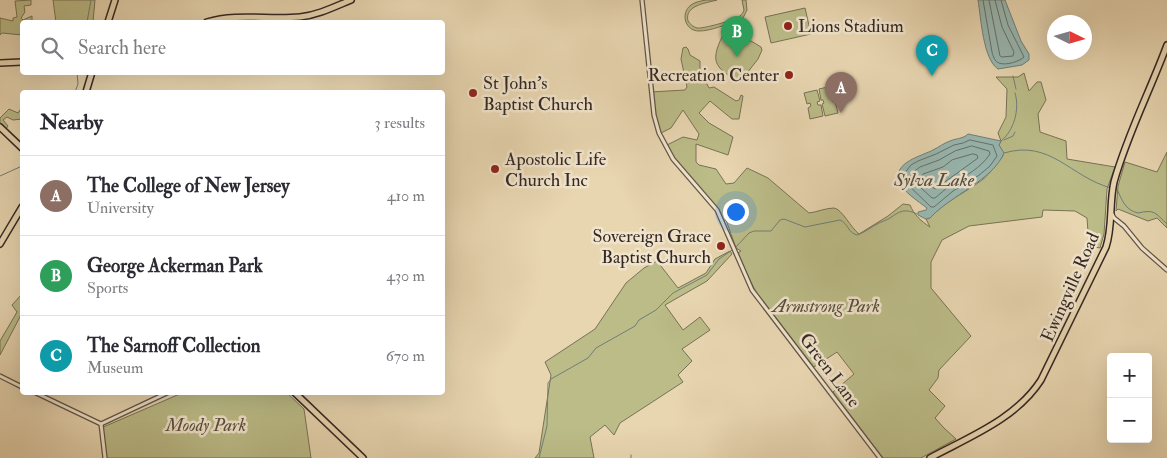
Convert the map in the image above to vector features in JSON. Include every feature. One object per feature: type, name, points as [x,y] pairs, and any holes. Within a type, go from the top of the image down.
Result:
[{"type":"main road","points":[[109,20],[115,0]]},
{"type":"main road","points":[[216,20],[229,17],[302,16],[322,12],[351,0]]},
{"type":"main road","name":"Ewingville Road","points":[[930,458],[1017,408],[1032,392],[1045,372],[1104,252],[1111,223],[1112,192],[1123,154],[1167,45]]},
{"type":"main road","points":[[0,63],[20,62]]},
{"type":"main road","points":[[87,90],[91,75]]},
{"type":"main road","points":[[0,127],[20,146]]},
{"type":"main road","points":[[0,244],[20,210]]},
{"type":"main road","points":[[297,395],[363,458]]},
{"type":"street","name":"Green Lane","points":[[642,0],[657,129],[674,159],[717,210],[752,290],[880,458]]},
{"type":"street","points":[[1111,211],[1114,218],[1124,226],[1142,248],[1167,270]]},
{"type":"street","points":[[1111,223],[1119,223]]},
{"type":"street","points":[[0,376],[20,386]]},
{"type":"street","points":[[40,395],[101,424]]},
{"type":"street","points":[[101,424],[163,395]]},
{"type":"street","points":[[101,424],[105,458]]},
{"type":"green space","points":[[31,0],[31,5],[24,6],[25,12],[21,18],[23,20],[20,20],[20,35],[2,33],[0,35],[0,18],[13,21],[13,18],[17,17],[15,1]]},
{"type":"green space","points":[[53,0],[95,0],[93,20],[56,20]]},
{"type":"green space","points":[[706,0],[717,0],[702,4],[689,11],[688,21],[696,28],[712,26],[740,16],[744,10],[742,0],[746,0],[747,10],[743,18],[738,21],[708,30],[694,30],[687,25],[686,12],[693,4]]},
{"type":"green space","name":"Lions Stadium","points":[[805,8],[811,34],[771,43],[765,17]]},
{"type":"green space","points":[[32,16],[32,20],[23,20]]},
{"type":"green space","points":[[725,31],[751,41],[761,47],[762,50],[758,59],[740,82],[724,72],[716,62],[717,49]]},
{"type":"green space","name":"Armstrong Park","points":[[686,47],[690,55],[700,61],[700,71],[709,88],[714,87],[736,101],[739,100],[741,95],[743,96],[739,119],[732,119],[710,101],[699,113],[709,123],[733,137],[728,155],[696,144],[696,162],[699,165],[716,169],[726,184],[734,183],[747,168],[768,178],[809,213],[831,208],[837,209],[859,234],[903,204],[910,205],[918,218],[930,227],[926,219],[982,180],[991,171],[1003,156],[999,145],[1001,141],[998,133],[1006,117],[1007,89],[996,77],[1018,77],[1024,73],[1029,91],[1037,82],[1041,82],[1046,100],[1038,114],[1040,132],[1066,141],[1067,159],[1115,167],[1107,189],[1104,234],[1100,248],[1089,246],[1087,218],[1075,211],[1043,210],[1042,217],[969,226],[942,240],[931,262],[931,288],[971,336],[939,370],[938,378],[929,390],[945,406],[935,418],[956,439],[921,458],[883,458],[833,392],[854,374],[837,352],[814,367],[757,294],[738,253],[741,251],[736,248],[726,220],[721,222],[713,206],[665,146],[683,137],[697,140],[699,134],[683,110],[671,128],[659,134],[651,92],[685,90],[687,87],[681,59],[683,48]]},
{"type":"green space","points":[[832,86],[834,97],[832,98],[833,102],[835,101],[838,113],[825,116],[822,104],[824,103],[821,100],[819,89]]},
{"type":"green space","points":[[817,90],[820,101],[817,102],[818,105],[821,105],[823,116],[810,119],[808,108],[811,106],[810,103],[807,104],[804,93]]},
{"type":"green space","points":[[9,109],[18,113],[20,110],[20,119],[13,120],[7,117],[3,120],[8,126],[6,129],[0,123],[0,118]]},
{"type":"green space","points":[[1167,152],[1167,228],[1157,218],[1148,221],[1118,209],[1116,211],[1118,186],[1125,162],[1157,172]]},
{"type":"green space","points":[[730,251],[732,254],[707,281],[665,305],[683,330],[700,317],[710,330],[682,349],[692,361],[678,375],[683,382],[620,423],[614,435],[605,425],[590,437],[594,458],[535,458],[539,453],[551,375],[545,362],[595,329],[626,283],[644,268],[657,261],[678,288],[706,273],[715,259]]},
{"type":"green space","points":[[20,296],[20,317],[0,355],[0,341],[17,312],[12,305]]},
{"type":"green space","name":"Moody Park","points":[[177,395],[289,395],[304,409],[311,458],[105,458],[101,428]]},
{"type":"water","points":[[978,0],[1005,0],[1021,41],[1029,54],[1029,60],[1022,65],[998,69],[993,64],[986,48]]},
{"type":"water","name":"Sylva Lake","points":[[968,134],[1001,141],[999,145],[1004,153],[999,163],[930,218],[926,219],[918,215],[918,212],[927,208],[911,196],[900,184],[898,174],[900,169],[904,164]]},
{"type":"waterway","points":[[87,20],[91,0]]},
{"type":"waterway","points":[[76,90],[78,84],[77,75]]},
{"type":"waterway","points":[[1013,76],[1016,89]]},
{"type":"waterway","points":[[1001,141],[1006,137],[1015,119],[1017,106],[1015,93]]},
{"type":"waterway","points":[[1004,140],[1013,136],[1015,132]]},
{"type":"waterway","points":[[1004,153],[1020,150],[1035,151],[1048,155],[1097,183],[1111,188]]},
{"type":"waterway","points":[[0,176],[20,167]]},
{"type":"waterway","points":[[1115,189],[1117,189],[1124,204],[1130,210],[1138,213],[1148,211],[1154,213],[1167,224]]},
{"type":"waterway","points":[[539,458],[547,426],[548,383],[551,379],[588,358],[596,348],[635,326],[639,320],[656,310],[673,293],[707,275],[719,259],[735,248],[749,233],[754,231],[771,231],[780,220],[784,219],[805,227],[840,220],[857,235],[900,212],[909,211],[917,214]]},
{"type":"place","name":"Lions Stadium","points":[[788,26]]},
{"type":"place","name":"George Ackerman Park","points":[[737,57]]},
{"type":"place","name":"Recreation Center","points":[[789,75]]},
{"type":"place","name":"The Sarnoff Collection","points":[[932,76]]},
{"type":"place","name":"St John's Baptist Church","points":[[473,93]]},
{"type":"place","name":"The College of New Jersey","points":[[841,113]]},
{"type":"place","name":"Apostolic Life Church Inc","points":[[495,169]]},
{"type":"place","name":"Sovereign Grace Baptist Church","points":[[721,246]]}]
